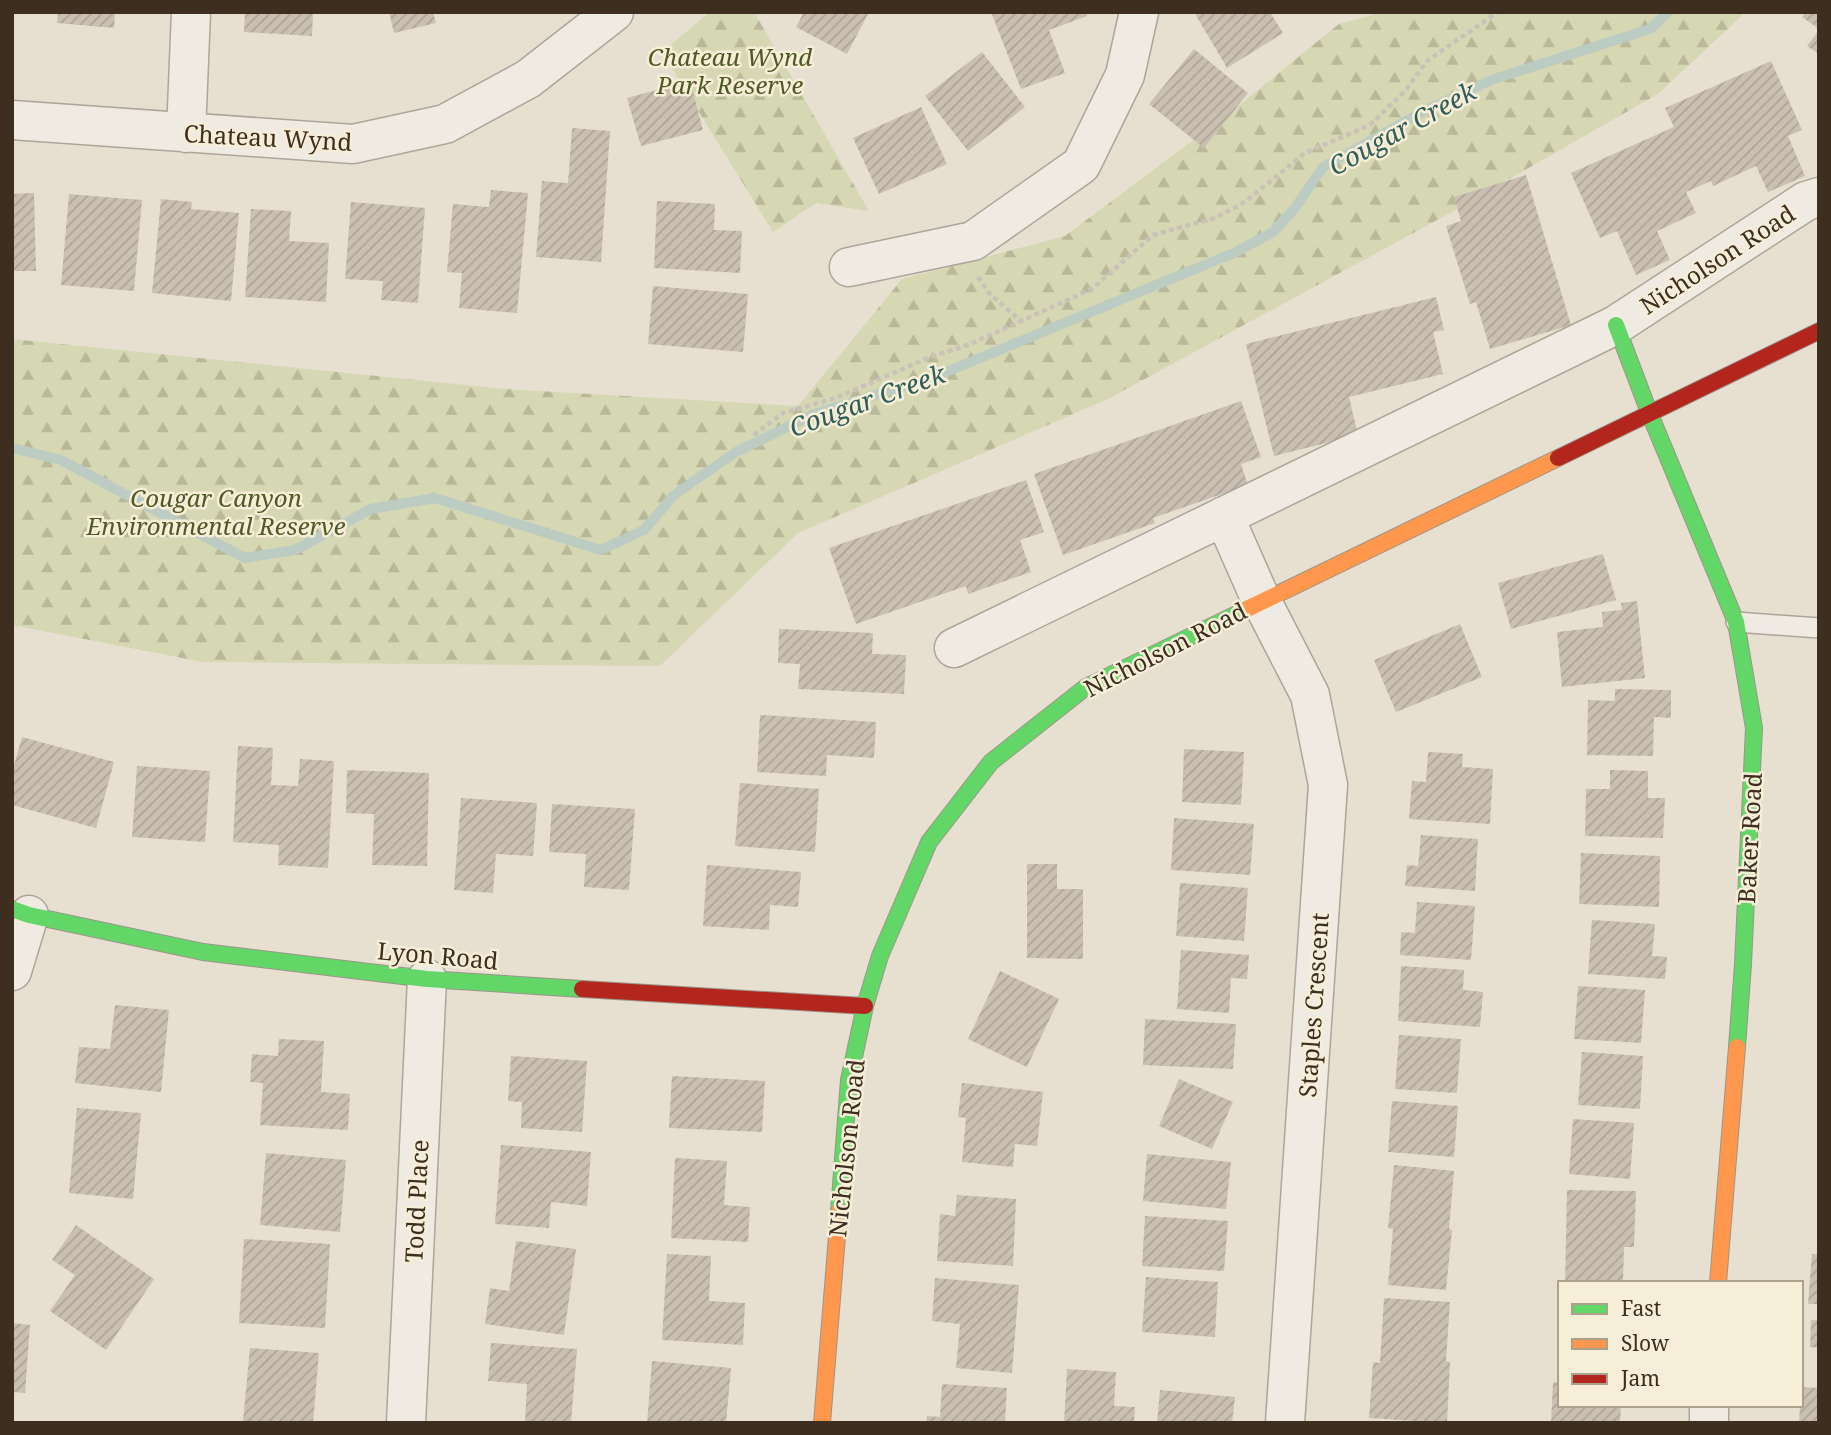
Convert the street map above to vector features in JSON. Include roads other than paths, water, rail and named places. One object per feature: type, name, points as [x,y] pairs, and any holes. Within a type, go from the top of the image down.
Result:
[{"type":"street","points":[[186,133],[191,12]]},
{"type":"street","name":"Chateau Wynd","points":[[12,120],[353,144],[444,124],[528,79],[614,12]]},
{"type":"street","points":[[849,267],[973,241],[1081,165],[1125,75],[1139,12]]},
{"type":"street","name":"Nicholson Road","points":[[954,648],[1616,325],[1806,201],[1819,197]]},
{"type":"street","name":"Nicholson Road","points":[[1616,325],[1649,412]]},
{"type":"street","name":"Nicholson Road","points":[[822,1423],[849,1080],[865,1006],[880,956],[929,842],[991,762],[1086,687],[1819,331]]},
{"type":"street","name":"Baker Road","points":[[1649,412],[1736,622],[1754,729],[1743,964],[1718,1281]]},
{"type":"street","name":"Nicholson Road","points":[[1224,516],[1261,600]]},
{"type":"street","name":"Staples Crescent","points":[[1261,600],[1310,695],[1328,785],[1285,1423]]},
{"type":"street","points":[[12,971],[21,912]]},
{"type":"street","name":"Lyon Road","points":[[21,912],[203,952],[427,979],[865,1006]]},
{"type":"street","name":"Todd Place","points":[[406,1423],[427,979]]},
{"type":"lane","points":[[1736,622],[1819,628]]},
{"type":"waterway","name":"Cougar Creek","points":[[12,448],[61,460],[245,558],[295,550],[371,509],[435,498],[601,550],[644,530],[674,495],[736,452],[814,414],[934,377],[1236,252],[1273,232],[1295,208],[1323,167],[1424,111],[1494,79],[1650,29],[1668,12]]},
{"type":"park label","name":"Chateau Wynd Park Reserve","points":[[730,70]]},
{"type":"park label","name":"Cougar Canyon Environmental Reserve","points":[[216,511]]}]
